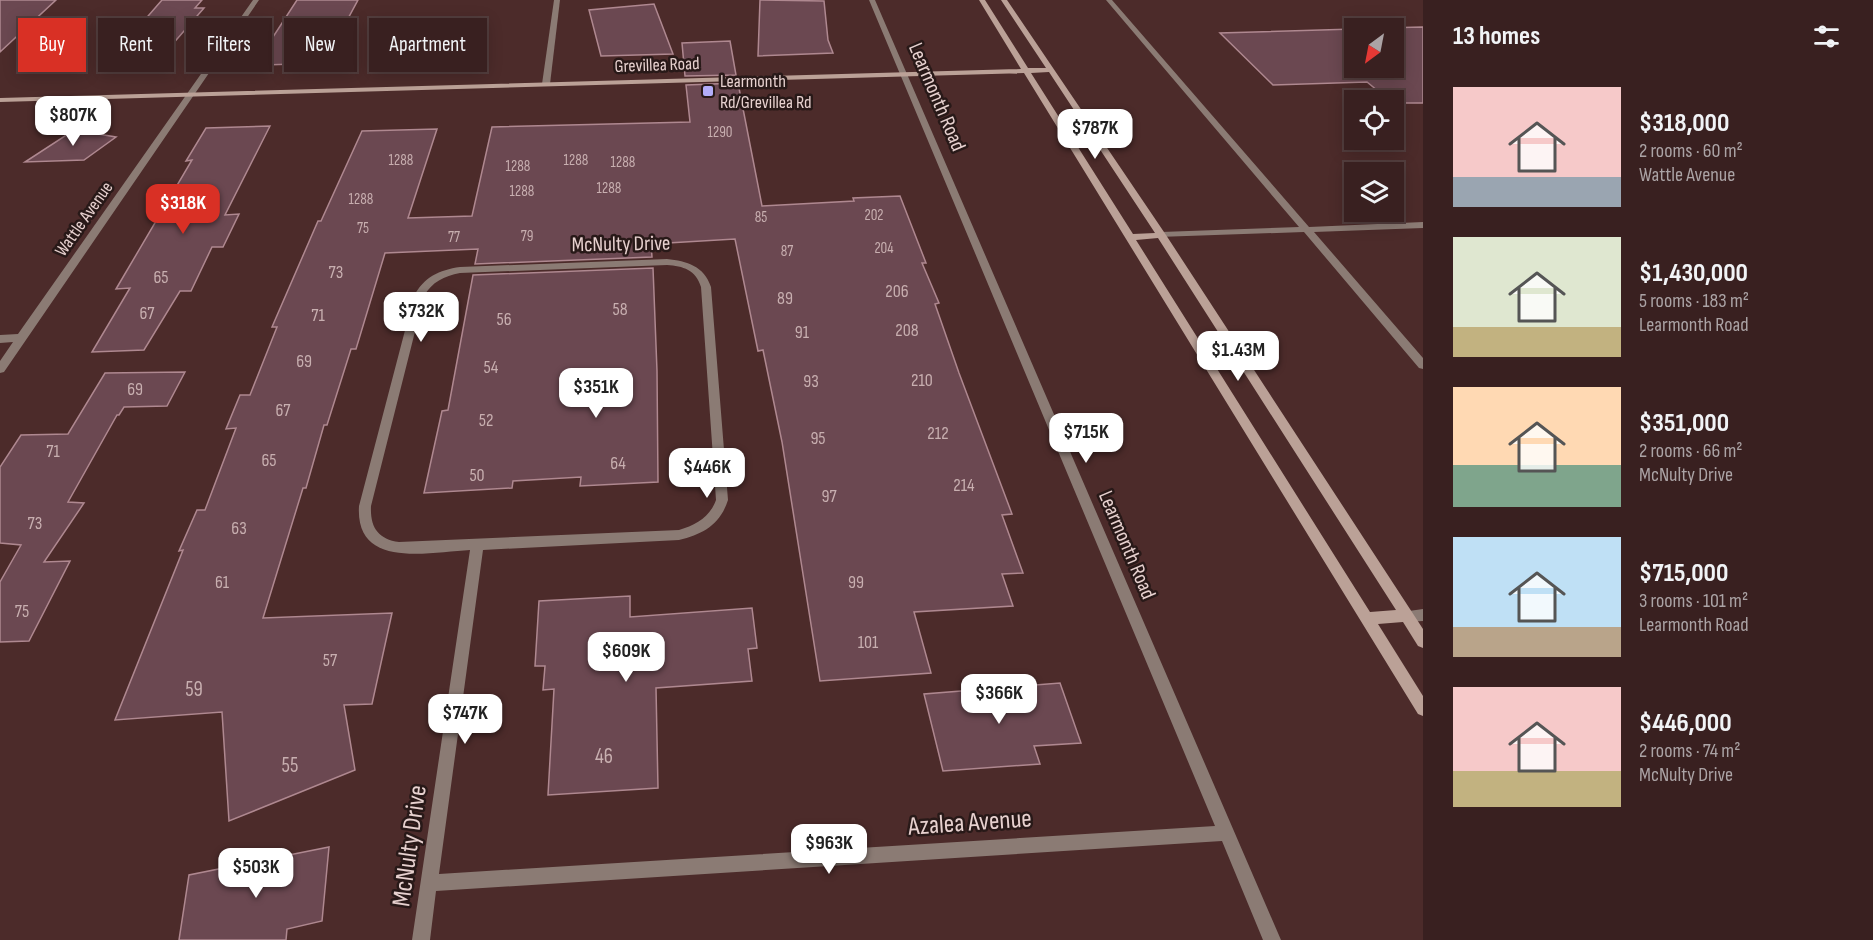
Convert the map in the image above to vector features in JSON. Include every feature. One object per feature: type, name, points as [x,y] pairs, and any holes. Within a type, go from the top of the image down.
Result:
[{"type":"main road","points":[[982,0],[1423,709]]},
{"type":"main road","points":[[1004,0],[1161,235],[1423,640]]},
{"type":"main road","name":"Grevillea Road","points":[[0,100],[1050,70]]},
{"type":"main road","points":[[1131,237],[1161,235]]},
{"type":"main road","points":[[1367,618],[1407,616]]},
{"type":"street","name":"Wattle Avenue","points":[[0,369],[256,0]]},
{"type":"street","points":[[546,84],[557,0]]},
{"type":"street","name":"Learmonth Road","points":[[872,0],[1272,940]]},
{"type":"street","points":[[1109,0],[1423,365]]},
{"type":"street","points":[[1161,235],[1423,225]]},
{"type":"street","name":"McNulty Drive","points":[[668,262],[686,265],[697,271],[706,287],[722,500],[712,520],[699,529],[679,535],[477,546],[389,547],[375,540],[364,521],[365,506],[418,296],[423,288],[438,276],[460,270],[668,262]]},
{"type":"street","points":[[0,339],[21,338]]},
{"type":"street","name":"McNulty Drive","points":[[421,940],[477,546]]},
{"type":"street","points":[[1407,616],[1423,615]]},
{"type":"street","name":"Azalea Avenue","points":[[429,883],[1226,833]]},
{"type":"building","points":[[0,0],[56,0],[37,18],[18,18],[18,35],[0,52]]},
{"type":"building","points":[[162,0],[202,0],[195,8],[204,8],[195,18],[186,18],[186,29],[174,43],[174,18],[146,18]]},
{"type":"building","points":[[297,0],[358,0],[348,18],[285,18]]},
{"type":"building","points":[[760,0],[824,1],[828,40],[833,53],[758,56]]},
{"type":"building","points":[[654,4],[673,54],[601,56],[589,10]]},
{"type":"building","points":[[284,20],[284,64],[272,65],[272,38]]},
{"type":"building","points":[[1404,27],[1423,27],[1423,103],[1404,103],[1404,90],[1377,90],[1367,82],[1273,85],[1220,33],[1344,29],[1344,78],[1404,78]]},
{"type":"building","points":[[730,41],[736,75],[685,76],[682,43]]},
{"type":"building","points":[[738,83],[762,206],[900,196],[926,263],[922,263],[939,303],[935,304],[959,373],[1012,514],[1002,515],[1023,573],[1002,574],[1013,606],[914,612],[931,673],[820,681],[782,442],[763,350],[758,351],[735,239],[651,244],[652,257],[475,264],[478,249],[385,253],[356,349],[351,349],[327,425],[324,425],[306,488],[303,488],[263,618],[392,613],[372,704],[344,705],[355,770],[229,821],[222,712],[115,720],[183,550],[179,551],[197,510],[205,510],[236,428],[226,429],[240,395],[250,395],[277,327],[272,327],[318,221],[321,221],[362,131],[437,129],[408,218],[472,216],[492,127],[690,122],[686,85]]},
{"type":"building","points":[[270,126],[225,215],[239,214],[223,247],[212,247],[191,291],[180,291],[144,350],[92,352],[130,288],[116,289],[192,160],[186,161],[206,128]]},
{"type":"building","points":[[74,130],[116,137],[84,160],[25,162]]},
{"type":"building","points":[[653,268],[658,482],[580,486],[581,477],[513,481],[512,488],[424,493],[442,411],[448,410],[473,275]]},
{"type":"building","points":[[185,372],[167,406],[124,407],[117,415],[68,502],[84,503],[44,562],[70,561],[29,641],[0,642],[0,582],[21,545],[0,543],[0,467],[21,435],[68,434],[105,373]]},
{"type":"building","points":[[630,596],[630,617],[752,608],[757,648],[748,649],[752,681],[656,688],[658,788],[548,795],[554,689],[543,690],[545,666],[535,666],[539,601]]},
{"type":"building","points":[[1060,683],[1081,743],[1034,746],[1040,764],[943,771],[924,694]]},
{"type":"building","points":[[329,847],[322,921],[287,929],[286,940],[179,940],[189,875]]},
{"type":"place","name":"Learmonth Rd/Grevillea Rd","points":[[708,91]]}]
